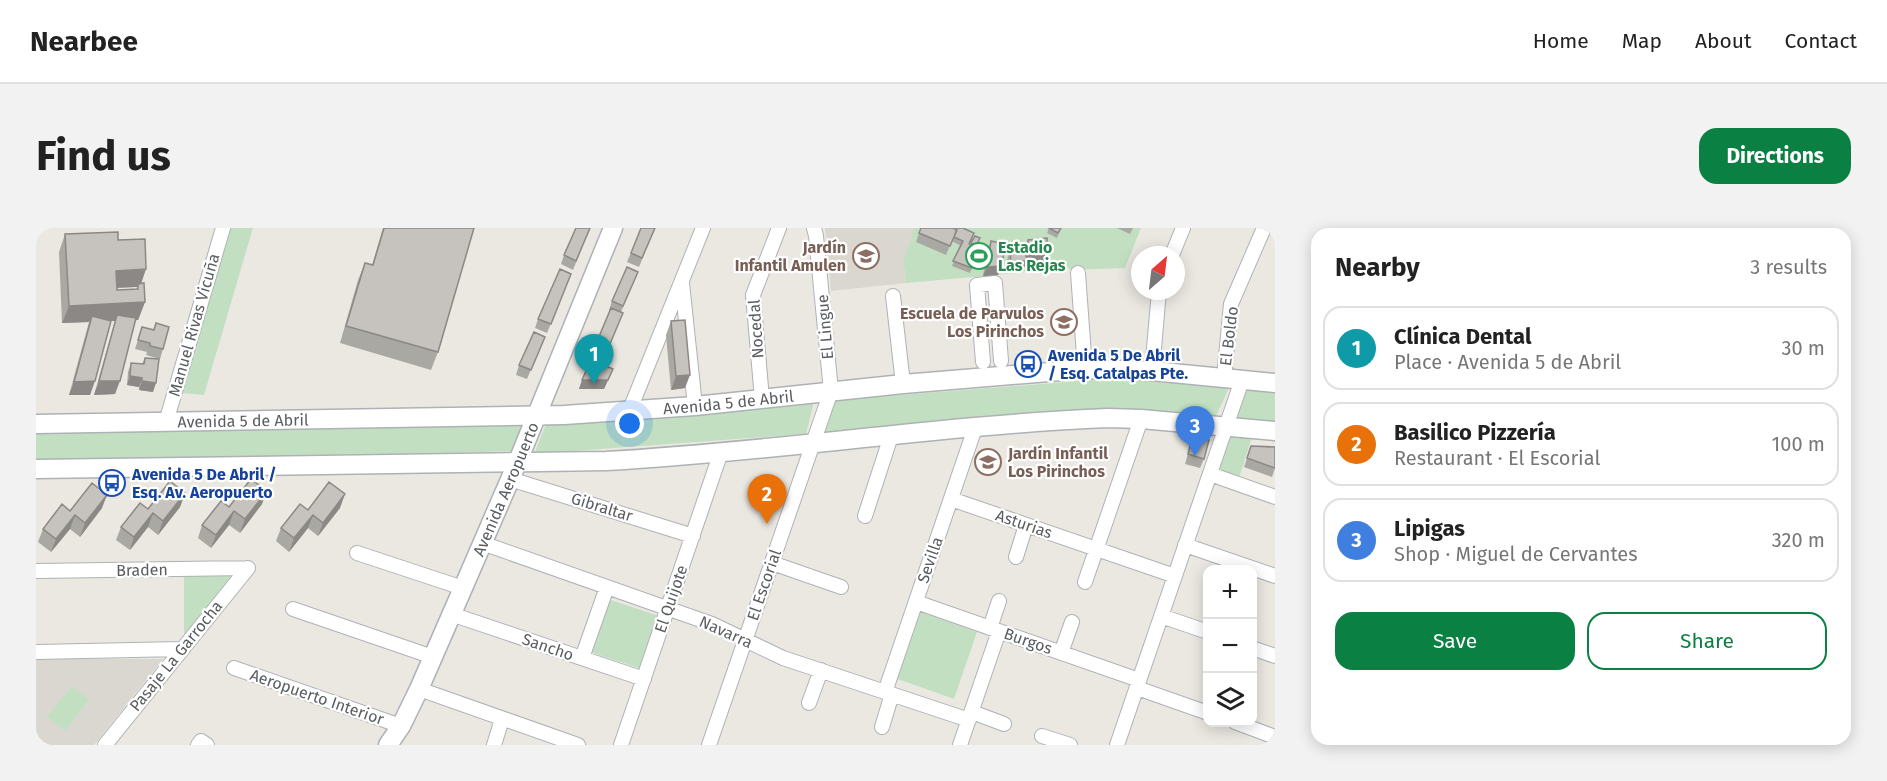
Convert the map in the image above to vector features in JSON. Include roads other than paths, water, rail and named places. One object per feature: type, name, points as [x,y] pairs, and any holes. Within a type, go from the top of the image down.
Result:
[{"type":"main road","name":"Avenida Aeropuerto","points":[[388,745],[401,726],[433,657],[518,460],[613,228]]},
{"type":"main road","name":"Avenida 5 de Abril","points":[[36,424],[536,416],[629,412],[903,384],[1085,369],[1152,371],[1275,383]]},
{"type":"main road","points":[[547,389],[564,415]]},
{"type":"main road","points":[[36,469],[518,460],[606,461],[1093,419],[1141,419],[1275,431]]},
{"type":"street","name":"Manuel Rivas Vicuña","points":[[166,422],[222,228]]},
{"type":"street","points":[[629,412],[704,228]]},
{"type":"street","name":"Nocedal","points":[[762,399],[753,295],[779,228]]},
{"type":"street","name":"El Lingue","points":[[814,228],[831,391]]},
{"type":"street","points":[[1176,246],[1183,228]]},
{"type":"street","name":"El Boldo","points":[[1117,745],[1226,426],[1233,379],[1231,304],[1264,228]]},
{"type":"street","points":[[1078,273],[1085,369]]},
{"type":"street","points":[[682,281],[694,406]]},
{"type":"street","points":[[983,362],[977,285],[995,283],[1001,361]]},
{"type":"street","points":[[893,296],[903,384]]},
{"type":"street","points":[[1152,371],[1158,300]]},
{"type":"street","points":[[969,378],[983,362],[1001,361],[1007,363],[1019,374]]},
{"type":"street","name":"El Escorial","points":[[709,745],[831,391]]},
{"type":"street","points":[[1085,582],[1141,419]]},
{"type":"street","name":"Sevilla","points":[[882,727],[889,693],[916,603],[975,429]]},
{"type":"street","points":[[865,516],[891,436]]},
{"type":"street","name":"El Quijote","points":[[621,745],[722,452]]},
{"type":"street","points":[[1210,474],[1275,497]]},
{"type":"street","name":"Gibraltar","points":[[510,479],[693,536]]},
{"type":"street","name":"Asturias","points":[[951,500],[1175,576]]},
{"type":"street","points":[[1016,557],[1026,525]]},
{"type":"street","name":"Navarra","points":[[482,543],[712,624],[776,655],[889,693],[1004,724]]},
{"type":"street","points":[[1185,545],[1275,576]]},
{"type":"street","points":[[357,553],[463,588]]},
{"type":"street","points":[[772,563],[841,586]]},
{"type":"street","name":"Braden","points":[[36,571],[248,568]]},
{"type":"street","name":"Pasaje La Garrocha","points":[[105,745],[248,568]]},
{"type":"street","points":[[582,658],[607,586]]},
{"type":"street","points":[[960,745],[994,629],[999,601]]},
{"type":"street","name":"Burgos","points":[[916,603],[1061,652],[1203,711]]},
{"type":"street","points":[[293,609],[433,657]]},
{"type":"street","name":"Sancho","points":[[451,614],[644,679]]},
{"type":"street","points":[[1161,616],[1203,630]]},
{"type":"street","points":[[1061,652],[1071,622]]},
{"type":"street","points":[[36,652],[182,650]]},
{"type":"street","points":[[1257,650],[1275,656]]},
{"type":"street","name":"Aeropuerto Interior","points":[[234,668],[401,726]]},
{"type":"street","points":[[809,703],[821,670]]},
{"type":"street","points":[[419,689],[575,744]]},
{"type":"street","points":[[494,745],[502,719]]},
{"type":"street","points":[[1246,727],[1275,737]]},
{"type":"street","points":[[1042,735],[1070,745]]},
{"type":"place","name":"Jardín Infantil Amulen","points":[[866,256]]},
{"type":"place","name":"Estadio Las Rejas","points":[[979,256]]},
{"type":"place","name":"Escuela de Parvulos Los Pirinchos","points":[[1064,322]]},
{"type":"place","name":"Avenida 5 De Abril / Esq. Catalpas Pte.","points":[[1028,364]]},
{"type":"place","name":"Clínica Dental","points":[[594,384]]},
{"type":"place","name":"Lipigas","points":[[1195,456]]},
{"type":"place","name":"Jardín Infantil Los Pirinchos","points":[[988,462]]},
{"type":"place","name":"Avenida 5 De Abril / Esq. Av. Aeropuerto","points":[[112,483]]},
{"type":"place","name":"Basilico Pizzería","points":[[767,524]]}]
